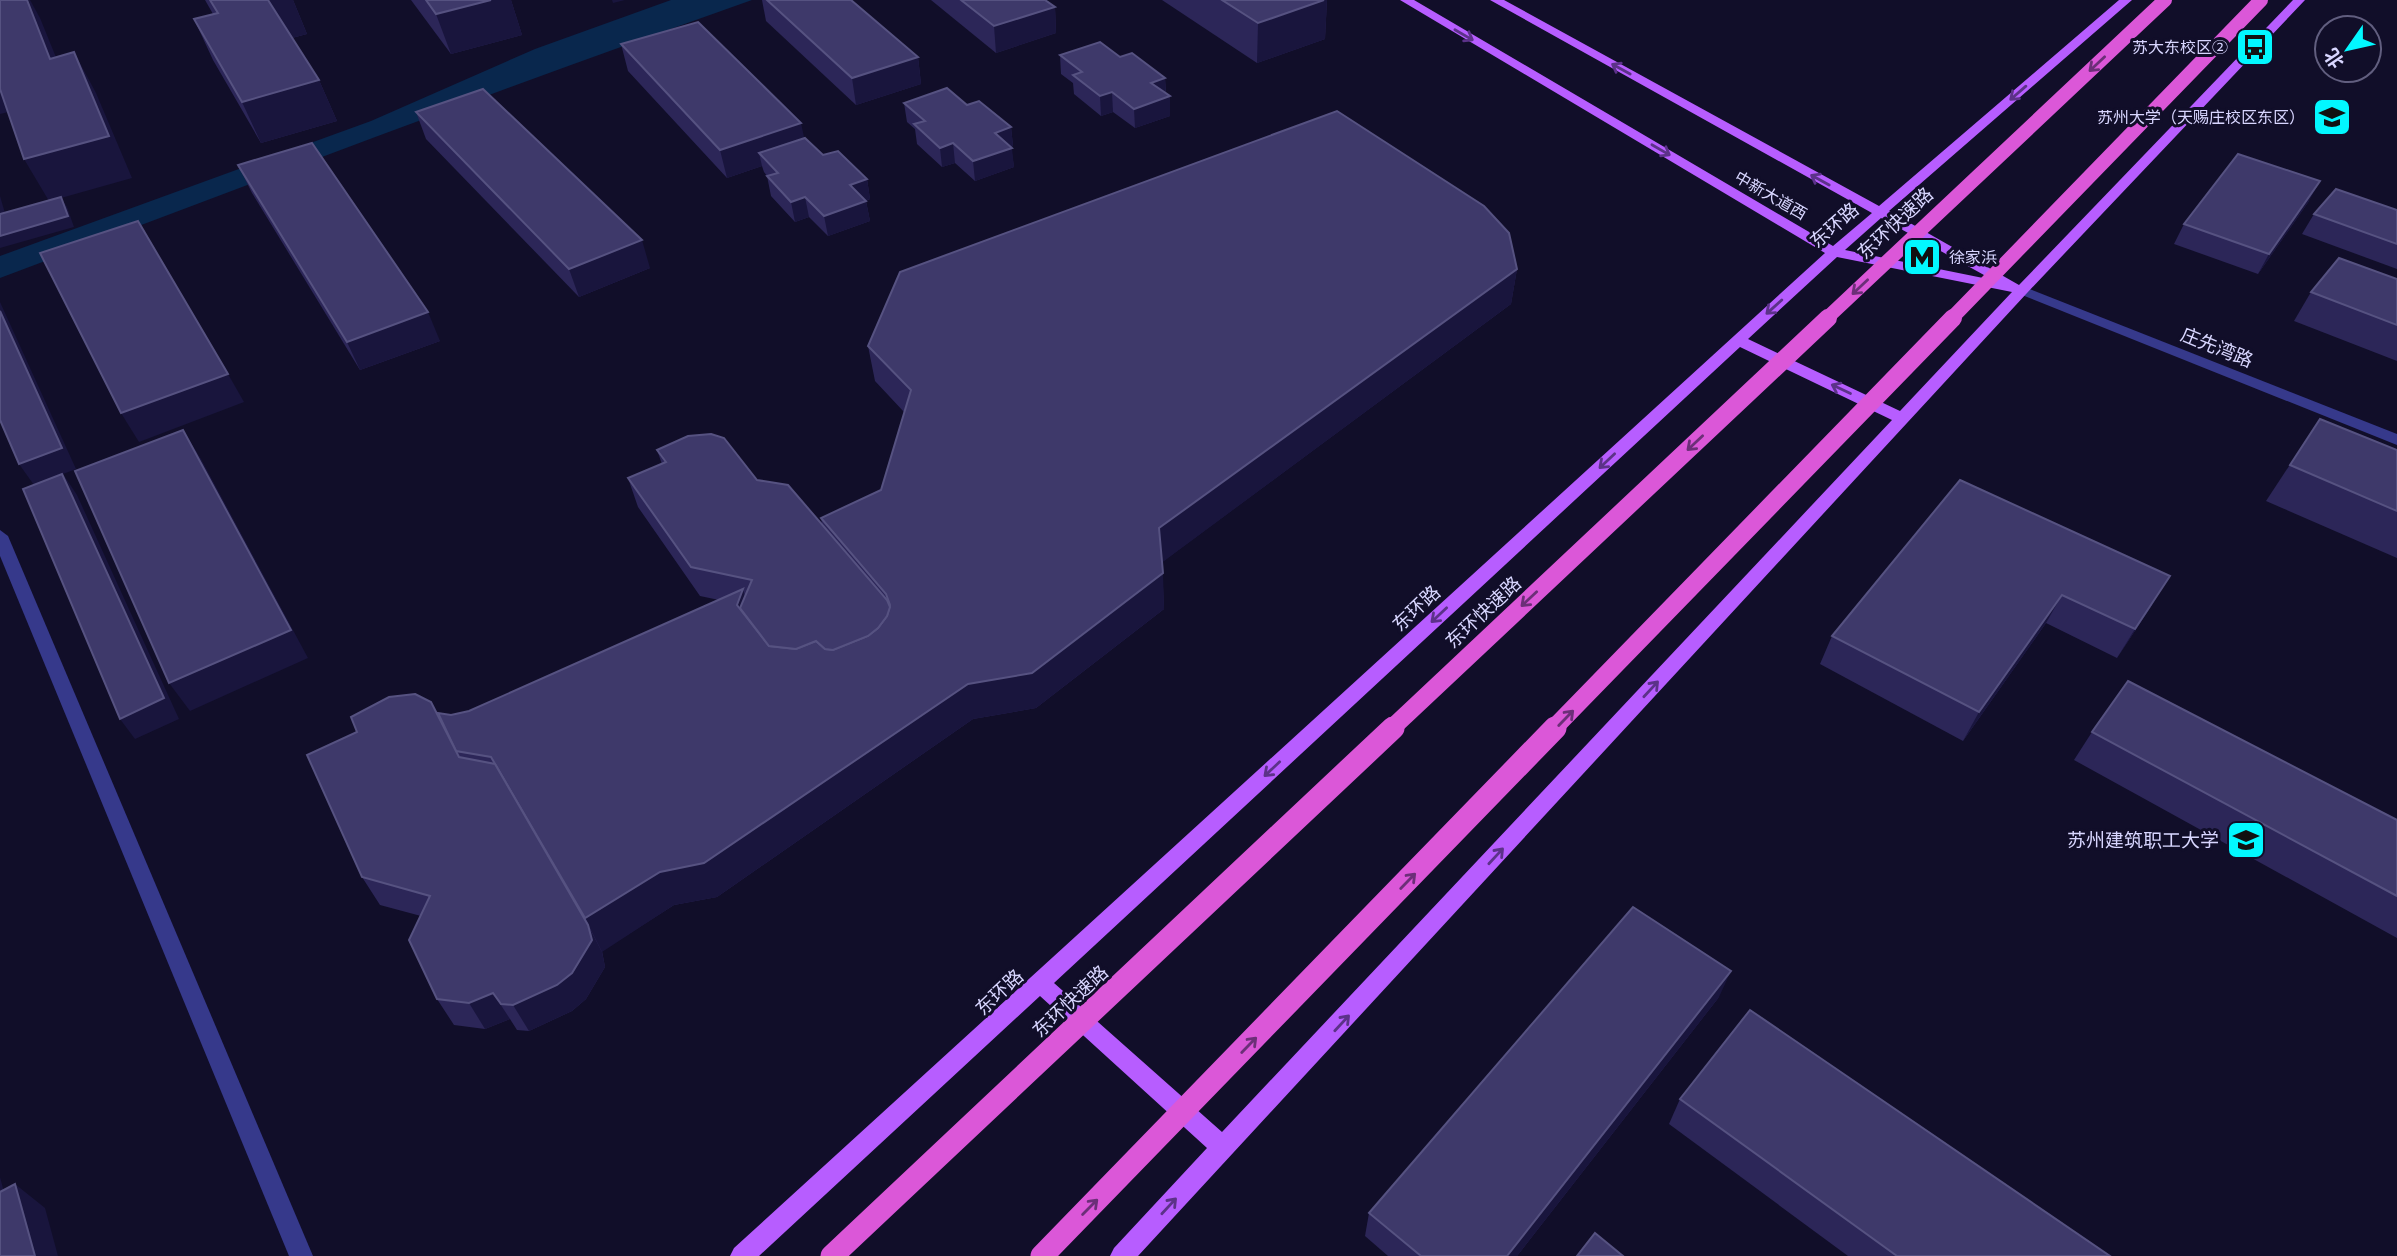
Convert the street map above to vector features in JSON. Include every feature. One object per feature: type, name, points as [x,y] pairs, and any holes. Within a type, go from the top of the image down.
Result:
[{"type":"highway","name":"东环快速路","points":[[832,1256],[2165,0]]},
{"type":"highway","points":[[1042,1256],[2261,0]]},
{"type":"main road","name":"中新大道西","points":[[1406,0],[1834,252],[2022,290]]},
{"type":"main road","name":"中新大道西","points":[[1496,0],[2022,290]]},
{"type":"main road","name":"东环路","points":[[742,1256],[1834,252],[2126,0]]},
{"type":"main road","points":[[1122,1256],[2022,290],[2299,0]]},
{"type":"main road","points":[[1738,340],[1903,419]]},
{"type":"main road","points":[[1040,983],[1224,1149]]},
{"type":"street","name":"庄先湾路","points":[[2022,290],[2397,440]]},
{"type":"street","points":[[0,536],[301,1256]]},
{"type":"water","points":[[671,0],[752,0],[469,102],[0,278],[0,256],[371,121],[535,49]]},
{"type":"building","points":[[0,0],[27,0],[50,59],[74,52],[109,136],[24,159],[0,89]]},
{"type":"building","points":[[210,0],[268,0],[319,80],[242,102],[194,19],[218,13]]},
{"type":"building","points":[[426,0],[491,0],[436,14]]},
{"type":"building","points":[[767,0],[851,0],[918,57],[852,78]]},
{"type":"building","points":[[961,0],[1045,0],[1055,7],[994,26]]},
{"type":"building","points":[[1222,0],[1324,0],[1258,23]]},
{"type":"building","points":[[698,22],[801,123],[720,150],[621,44]]},
{"type":"building","points":[[1100,42],[1120,57],[1132,53],[1165,78],[1151,83],[1170,96],[1134,109],[1112,92],[1100,96],[1073,75],[1082,72],[1060,55]]},
{"type":"building","points":[[947,88],[967,105],[979,101],[1011,127],[995,133],[1012,148],[973,161],[953,143],[940,148],[914,124],[925,121],[904,103]]},
{"type":"building","points":[[483,89],[642,240],[569,269],[416,112]]},
{"type":"building","points":[[1337,111],[1484,206],[1509,233],[1517,269],[1159,528],[1163,573],[1032,673],[968,684],[704,863],[660,872],[585,918],[491,757],[456,751],[438,713],[451,715],[469,711],[743,589],[737,605],[769,646],[796,649],[816,641],[825,649],[833,650],[868,636],[887,616],[890,605],[886,594],[821,518],[881,490],[911,390],[868,346],[900,272]]},
{"type":"building","points":[[805,138],[823,155],[838,151],[867,179],[850,185],[866,201],[824,216],[805,197],[791,202],[767,176],[778,173],[759,153]]},
{"type":"building","points":[[312,143],[428,312],[347,342],[238,165]]},
{"type":"building","points":[[2238,154],[2320,181],[2269,254],[2184,224]]},
{"type":"building","points":[[2336,189],[2397,210],[2397,244],[2314,214]]},
{"type":"building","points":[[61,197],[68,216],[0,236],[0,214]]},
{"type":"building","points":[[138,221],[228,374],[121,413],[40,253]]},
{"type":"building","points":[[2339,258],[2397,279],[2397,325],[2311,292]]},
{"type":"building","points":[[0,311],[62,448],[19,464],[0,420]]},
{"type":"building","points":[[2320,419],[2397,450],[2397,511],[2290,465]]},
{"type":"building","points":[[183,430],[291,630],[169,683],[75,471]]},
{"type":"building","points":[[711,434],[724,438],[757,480],[788,485],[887,600],[890,607],[878,628],[868,636],[833,650],[825,649],[816,641],[796,649],[769,646],[740,608],[752,580],[691,567],[628,478],[666,462],[657,450],[688,436]]},
{"type":"building","points":[[62,474],[164,698],[120,719],[23,489]]},
{"type":"building","points":[[1960,480],[2170,576],[2135,629],[2062,595],[1979,712],[1832,636]]},
{"type":"building","points":[[2128,681],[2397,820],[2397,896],[2092,732]]},
{"type":"building","points":[[415,694],[431,702],[459,757],[495,764],[588,925],[592,940],[572,973],[557,985],[513,1005],[501,1004],[493,993],[469,1003],[437,999],[409,940],[430,896],[362,877],[307,755],[357,732],[351,717],[389,697]]},
{"type":"building","points":[[1633,907],[1731,971],[1507,1256],[1421,1256],[1369,1213]]},
{"type":"building","points":[[1750,1010],[2110,1256],[1897,1256],[1680,1099]]},
{"type":"building","points":[[15,1184],[35,1256],[0,1256],[0,1192]]},
{"type":"building","points":[[1595,1233],[1623,1256],[1577,1256]]},
{"type":"place","name":"苏大东校区②","points":[[2255,47]]},
{"type":"place","name":"苏州大学（天赐庄校区东区）","points":[[2332,117]]},
{"type":"place","name":"徐家浜","points":[[1922,257]]},
{"type":"place","name":"苏州建筑职工大学","points":[[2246,840]]}]
